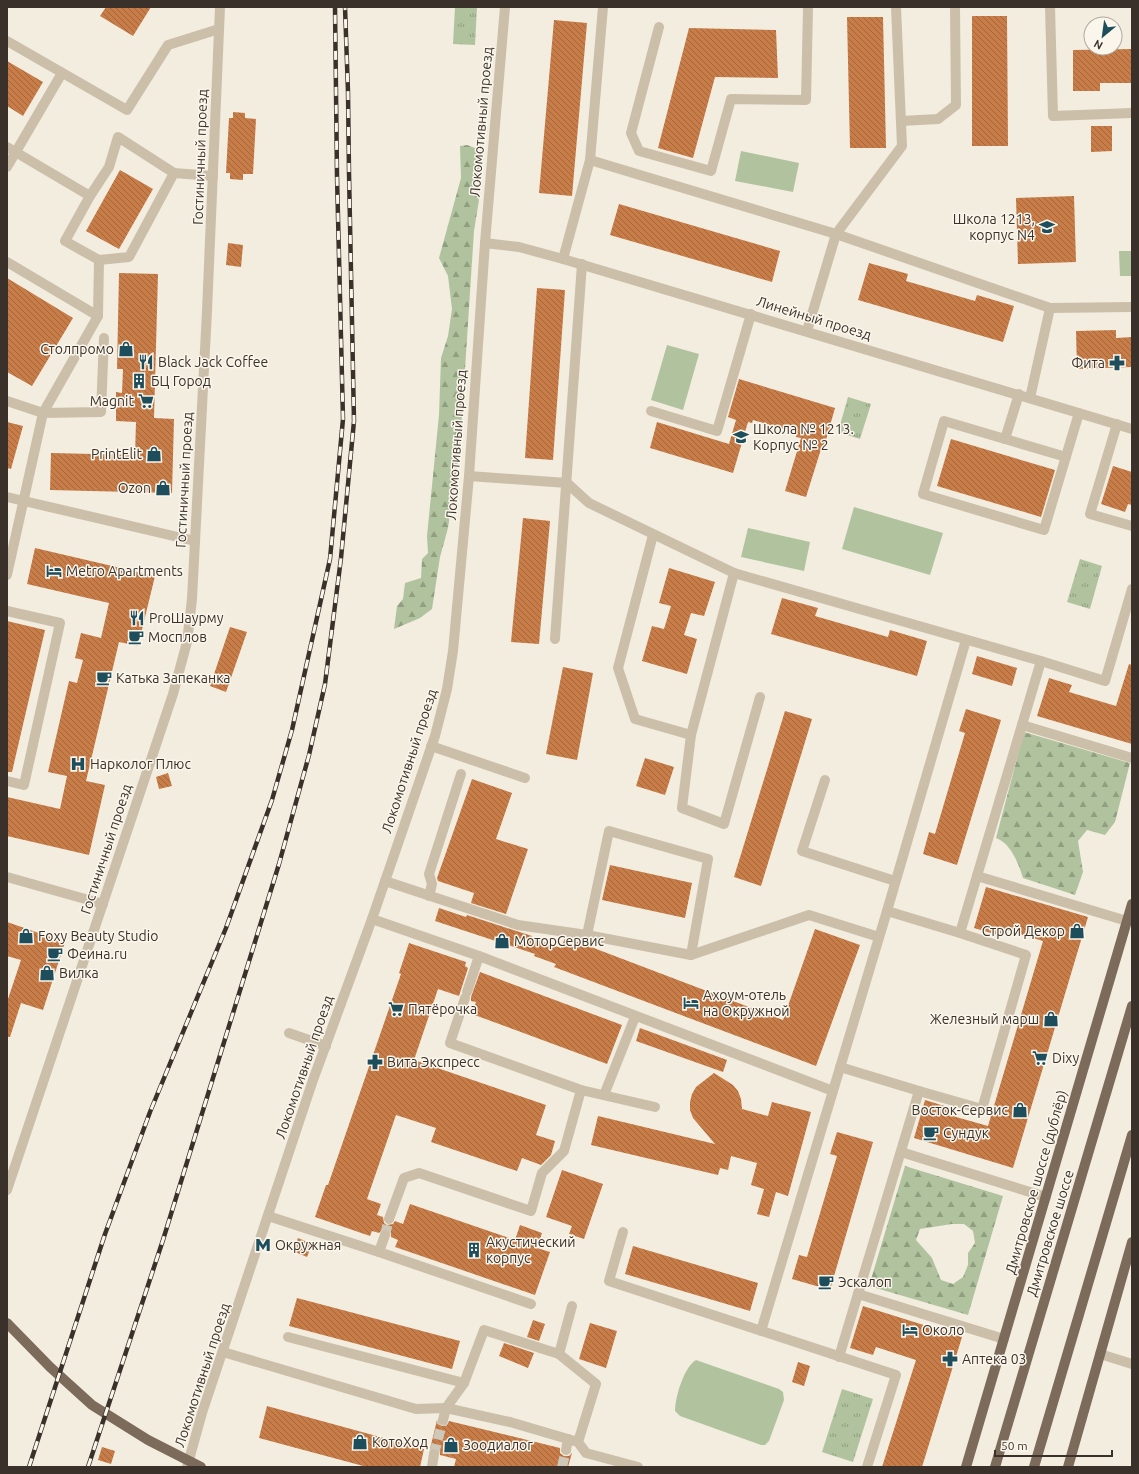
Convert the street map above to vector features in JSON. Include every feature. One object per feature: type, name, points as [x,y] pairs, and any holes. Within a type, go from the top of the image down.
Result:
[{"type":"main road","name":"Дмитровское шоссе (дублёр)","points":[[966,1467],[1132,904]]},
{"type":"main road","name":"Дмитровское шоссе","points":[[994,1467],[1132,1006]]},
{"type":"main road","points":[[1034,1467],[1132,1135]]},
{"type":"main road","points":[[1068,1467],[1132,1242]]},
{"type":"main road","points":[[7,1323],[50,1367],[92,1405],[188,1464],[201,1467]]},
{"type":"street","name":"Гостиничный проезд","points":[[7,1190],[180,671],[187,642],[190,620],[195,541],[220,7]]},
{"type":"street","name":"Локомотивный проезд","points":[[188,1464],[202,1413],[268,1216],[326,1046],[432,746],[447,689],[453,651],[469,476],[485,243],[505,7]]},
{"type":"street","points":[[563,259],[590,160],[603,7]]},
{"type":"street","points":[[659,27],[631,133],[639,151],[711,171],[731,98],[806,100],[808,7]]},
{"type":"street","points":[[806,331],[836,234],[902,146],[896,7]]},
{"type":"street","points":[[901,121],[938,119],[956,105],[955,7]]},
{"type":"street","points":[[1050,7],[1053,116],[1132,114]]},
{"type":"street","points":[[7,42],[128,110],[168,45],[219,28]]},
{"type":"street","points":[[7,167],[11,150],[62,73]]},
{"type":"street","points":[[174,173],[129,257],[99,260],[65,241],[108,167],[118,137],[174,173],[213,176]]},
{"type":"street","points":[[11,150],[90,196]]},
{"type":"street","points":[[590,160],[836,234],[1050,308],[1132,308]]},
{"type":"street","name":"Линейный проезд","points":[[485,243],[518,247],[582,264],[1132,429]]},
{"type":"street","points":[[7,575],[43,413],[98,316],[99,260]]},
{"type":"street","points":[[7,262],[98,316]]},
{"type":"street","points":[[555,639],[582,264]]},
{"type":"street","points":[[1030,398],[1050,308]]},
{"type":"street","points":[[651,411],[717,431],[751,314]]},
{"type":"street","points":[[7,401],[43,413],[101,412],[104,338]]},
{"type":"street","points":[[1005,439],[1019,394]]},
{"type":"street","points":[[1066,457],[944,421],[923,494],[1044,530],[1066,457],[1079,413]]},
{"type":"street","points":[[1117,424],[1090,514],[1132,526]]},
{"type":"street","points":[[469,476],[567,483],[589,503],[734,573],[1041,661],[1105,681],[1132,589]]},
{"type":"street","points":[[7,497],[195,541]]},
{"type":"street","points":[[653,535],[618,668],[634,719],[691,734]]},
{"type":"street","points":[[734,573],[691,734],[682,808],[724,824],[760,697]]},
{"type":"street","points":[[7,611],[60,623],[24,785],[7,781]]},
{"type":"street","points":[[761,1331],[887,911],[966,640]]},
{"type":"street","points":[[960,933],[1041,661]]},
{"type":"street","points":[[1022,725],[1132,758]]},
{"type":"street","points":[[432,746],[525,778]]},
{"type":"street","points":[[429,896],[432,884],[429,874],[461,774]]},
{"type":"street","points":[[825,780],[802,851],[895,881]]},
{"type":"street","points":[[587,936],[609,831],[708,859],[691,956]]},
{"type":"street","points":[[977,876],[1127,921]]},
{"type":"street","points":[[7,877],[103,904]]},
{"type":"street","points":[[385,881],[518,925],[587,936],[691,956],[809,915],[879,937]]},
{"type":"street","points":[[840,1067],[982,1110],[1026,955],[887,911]]},
{"type":"street","points":[[372,919],[479,956],[635,1017],[833,1091]]},
{"type":"street","points":[[479,956],[450,1043],[581,1090],[655,1107]]},
{"type":"street","points":[[604,1095],[635,1017]]},
{"type":"street","points":[[289,1033],[326,1046]]},
{"type":"street","points":[[390,1219],[404,1178],[419,1173],[531,1211],[542,1173],[564,1151],[581,1090]]},
{"type":"street","points":[[839,1357],[919,1090]]},
{"type":"street","points":[[901,1152],[1046,1197]]},
{"type":"street","points":[[268,1216],[531,1304]]},
{"type":"street","points":[[623,1232],[609,1281],[896,1375],[867,1467]]},
{"type":"street","points":[[379,1252],[385,1235]]},
{"type":"street","points":[[858,1294],[1004,1339]]},
{"type":"street","points":[[559,1354],[572,1306]]},
{"type":"street","points":[[443,1420],[446,1408],[464,1383],[484,1330],[559,1354],[596,1384],[573,1440],[566,1450]]},
{"type":"street","points":[[288,1337],[464,1383]]},
{"type":"street","points":[[223,1352],[416,1409],[446,1408],[510,1422],[573,1440],[586,1454],[638,1467]]},
{"type":"street","points":[[1100,1354],[1132,1364]]},
{"type":"street","points":[[432,1467],[434,1454]]},
{"type":"green space","points":[[455,7],[477,7],[475,45],[453,44]]},
{"type":"green space","points":[[467,145],[475,148],[481,164],[475,182],[479,200],[474,231],[460,446],[448,528],[440,557],[432,609],[420,618],[394,629],[397,606],[403,599],[405,583],[421,578],[422,559],[428,553],[427,536],[439,415],[441,358],[448,336],[452,309],[448,276],[439,258],[461,178],[460,146]]},
{"type":"green space","points":[[741,151],[799,163],[793,192],[735,181]]},
{"type":"green space","points":[[1119,251],[1132,251],[1132,276],[1120,276]]},
{"type":"green space","points":[[667,345],[699,354],[683,410],[651,400]]},
{"type":"green space","points":[[848,397],[871,404],[860,439],[838,432]]},
{"type":"green space","points":[[854,507],[943,533],[930,575],[842,549]]},
{"type":"green space","points":[[748,528],[810,542],[804,571],[741,557]]},
{"type":"green space","points":[[1080,559],[1102,566],[1090,609],[1067,602]]},
{"type":"green space","points":[[1024,732],[1130,763],[1115,822],[1105,835],[1087,830],[1078,841],[1083,872],[1075,895],[1023,878],[1017,861],[1010,849],[996,838]]},
{"type":"green space","points":[[905,1166],[1003,1196],[968,1315],[869,1286]],"holes":[[[952,1224],[964,1224],[973,1231],[975,1243],[968,1253],[968,1265],[963,1277],[953,1284],[941,1280],[932,1258],[916,1240],[920,1229]]]},
{"type":"green space","points":[[696,1360],[779,1389],[783,1392],[784,1400],[769,1441],[765,1445],[761,1445],[680,1416],[675,1411],[675,1405],[681,1383],[688,1369]]},
{"type":"green space","points":[[842,1389],[873,1399],[853,1462],[822,1452]]},
{"type":"building","points":[[106,7],[151,7],[133,36],[100,16]]},
{"type":"building","points":[[972,16],[1007,16],[1008,146],[972,146]]},
{"type":"building","points":[[847,17],[883,17],[886,148],[850,148]]},
{"type":"building","points":[[554,20],[587,23],[572,196],[539,193]]},
{"type":"building","points":[[689,28],[776,30],[778,78],[715,77],[693,158],[658,148]]},
{"type":"building","points":[[1123,49],[1132,49],[1132,83],[1100,83],[1100,91],[1073,91],[1073,50],[1083,50],[1083,56],[1123,56]]},
{"type":"building","points":[[7,61],[43,82],[23,116],[7,106]]},
{"type":"building","points":[[233,112],[245,113],[245,118],[256,119],[253,174],[243,174],[243,180],[230,179],[230,173],[226,173],[229,118],[233,118]]},
{"type":"building","points":[[1091,126],[1112,126],[1112,151],[1091,152]]},
{"type":"building","points":[[120,170],[153,189],[119,249],[86,231]]},
{"type":"building","points":[[1074,196],[1076,262],[1018,264],[1016,198]]},
{"type":"building","points":[[619,204],[780,251],[772,282],[610,235]]},
{"type":"building","points":[[228,243],[243,245],[241,267],[226,265]]},
{"type":"building","points":[[869,263],[908,274],[906,281],[975,301],[977,295],[1014,306],[1003,342],[858,300]]},
{"type":"building","name":"БЦ Город","points":[[119,273],[158,274],[154,418],[174,419],[172,493],[50,490],[51,453],[135,455],[136,422],[116,421],[116,392],[122,393],[123,369],[117,369]]},
{"type":"building","points":[[7,278],[73,318],[32,386],[7,372]]},
{"type":"building","points":[[537,288],[565,290],[553,460],[525,458]]},
{"type":"building","points":[[1116,330],[1116,338],[1132,337],[1132,367],[1077,369],[1076,331]]},
{"type":"building","points":[[739,379],[835,408],[824,447],[822,446],[806,497],[785,491],[801,438],[796,437],[797,433],[753,420],[752,423],[748,422],[733,473],[650,448],[657,422],[729,444],[736,420],[728,417]]},
{"type":"building","points":[[7,422],[23,426],[11,469],[7,468]]},
{"type":"building","points":[[951,439],[1055,470],[1041,517],[937,486]]},
{"type":"building","points":[[1113,466],[1132,472],[1132,505],[1128,504],[1125,512],[1101,504]]},
{"type":"building","points":[[523,518],[550,521],[539,644],[511,642]]},
{"type":"building","points":[[35,548],[155,576],[138,646],[119,642],[86,781],[105,785],[89,855],[7,836],[7,797],[60,809],[67,776],[48,772],[69,681],[77,683],[83,660],[75,658],[81,633],[101,638],[109,603],[27,584]]},
{"type":"building","points":[[669,568],[715,582],[704,616],[691,613],[684,635],[697,639],[687,674],[642,661],[652,626],[664,629],[671,606],[659,603]]},
{"type":"building","points":[[782,598],[818,608],[815,616],[888,637],[890,630],[927,641],[917,676],[771,634]]},
{"type":"building","points":[[7,621],[45,630],[12,772],[7,772]]},
{"type":"building","points":[[230,627],[247,632],[226,692],[210,686]]},
{"type":"building","points":[[977,656],[1017,668],[1012,686],[972,674]]},
{"type":"building","points":[[1129,664],[1132,665],[1132,744],[1037,716],[1049,678],[1072,685],[1069,692],[1116,706]]},
{"type":"building","points":[[563,667],[593,673],[577,760],[546,754]]},
{"type":"building","points":[[966,709],[1001,720],[957,865],[923,854],[929,832],[935,834],[965,733],[959,731]]},
{"type":"building","points":[[785,711],[812,719],[761,886],[734,877]]},
{"type":"building","points":[[645,758],[674,767],[665,795],[636,786]]},
{"type":"building","points":[[168,773],[172,786],[159,789],[156,777]]},
{"type":"building","points":[[472,779],[512,793],[496,839],[528,849],[506,914],[471,903],[474,893],[438,881],[437,878]]},
{"type":"building","points":[[610,865],[692,883],[685,918],[602,900]]},
{"type":"building","points":[[986,887],[1088,917],[1013,1168],[914,1138],[925,1100],[951,1108],[949,1115],[988,1126],[1043,941],[1003,929],[1001,936],[974,928]]},
{"type":"building","points":[[439,908],[466,917],[467,915],[532,936],[531,938],[561,948],[565,938],[570,939],[783,1020],[815,929],[860,945],[816,1066],[554,967],[556,964],[534,956],[535,954],[435,921]]},
{"type":"building","points":[[7,922],[65,942],[43,1010],[21,1003],[10,1037],[7,1037],[7,1002],[21,960],[7,956]]},
{"type":"building","points":[[409,943],[466,962],[465,966],[468,968],[459,996],[438,989],[414,1060],[546,1105],[536,1135],[555,1141],[551,1155],[541,1165],[522,1158],[517,1171],[431,1142],[436,1128],[396,1115],[367,1199],[381,1204],[377,1215],[383,1217],[384,1223],[387,1225],[393,1224],[395,1221],[403,1224],[410,1204],[515,1240],[520,1225],[542,1233],[537,1248],[550,1252],[535,1295],[395,1247],[398,1240],[391,1237],[391,1233],[388,1229],[383,1229],[379,1233],[372,1231],[370,1236],[315,1217],[326,1185],[328,1185],[401,974],[399,973]]},
{"type":"building","points":[[480,972],[622,1025],[607,1064],[472,1014],[476,1002],[471,1001],[471,997]]},
{"type":"building","points":[[640,1028],[727,1060],[723,1072],[636,1041]]},
{"type":"building","points":[[714,1073],[733,1085],[738,1091],[742,1109],[768,1116],[772,1102],[811,1112],[788,1196],[776,1192],[769,1217],[757,1214],[764,1189],[751,1185],[757,1163],[731,1156],[728,1170],[720,1168],[718,1175],[591,1145],[598,1116],[715,1144],[693,1118],[690,1110],[692,1094],[696,1087]]},
{"type":"building","points":[[837,1132],[873,1142],[830,1290],[792,1279],[799,1255],[807,1257],[837,1156],[830,1154]]},
{"type":"building","points":[[562,1170],[603,1184],[584,1239],[569,1234],[572,1226],[546,1217]]},
{"type":"building","points":[[298,1238],[312,1244],[307,1257],[293,1251]]},
{"type":"building","points":[[633,1246],[758,1283],[750,1311],[625,1274]]},
{"type":"building","points":[[297,1298],[460,1341],[452,1369],[289,1326]]},
{"type":"building","points":[[863,1306],[962,1337],[922,1467],[882,1467],[916,1360],[876,1347],[873,1355],[850,1348]]},
{"type":"building","points":[[533,1320],[545,1324],[539,1341],[527,1337]]},
{"type":"building","points":[[590,1323],[617,1331],[606,1368],[579,1359]]},
{"type":"building","points":[[504,1343],[534,1353],[528,1368],[499,1356]]},
{"type":"building","points":[[798,1362],[810,1366],[804,1386],[792,1382]]},
{"type":"building","points":[[267,1406],[424,1449],[420,1467],[367,1467],[259,1438]]},
{"type":"building","points":[[437,1420],[438,1424],[442,1426],[447,1425],[449,1421],[560,1448],[560,1453],[564,1456],[569,1456],[572,1453],[568,1467],[454,1467],[456,1459],[440,1455],[440,1451],[435,1448],[430,1449]]},
{"type":"building","points":[[102,1447],[115,1451],[111,1464],[98,1460]]},
{"type":"tunnel","points":[[385,1235],[389,1219]]},
{"type":"tunnel","points":[[434,1454],[443,1420]]},
{"type":"tunnel","points":[[562,1467],[566,1450]]},
{"type":"railway","points":[[29,1467],[105,1234],[150,1112],[226,928],[272,800],[292,730],[330,559],[343,419],[337,176],[335,7]]},
{"type":"railway","points":[[88,1467],[163,1240],[279,864],[309,755],[325,684],[341,558],[354,421],[345,7]]},
{"type":"place","name":"Школа 1213, корпус N4","points":[[1047,227]]},
{"type":"place","name":"Столпромо","points":[[126,349]]},
{"type":"place","name":"Black Jack Coffee","points":[[146,362]]},
{"type":"place","name":"Фита","points":[[1117,363]]},
{"type":"place","name":"БЦ Город","points":[[139,381]]},
{"type":"place","name":"Magnit","points":[[146,401]]},
{"type":"place","name":"Школа № 1213. Корпус № 2","points":[[741,437]]},
{"type":"place","name":"PrintElit","points":[[154,454]]},
{"type":"place","name":"Ozon","points":[[163,488]]},
{"type":"place","name":"Metro Apartments","points":[[54,571]]},
{"type":"place","name":"ProШаурму","points":[[137,618]]},
{"type":"place","name":"Мосплов","points":[[136,637]]},
{"type":"place","name":"Катька Запеканка","points":[[104,678]]},
{"type":"place","name":"Нарколог Плюс","points":[[78,764]]},
{"type":"place","name":"Строй Декор","points":[[1077,931]]},
{"type":"place","name":"Foxy Beauty Studio","points":[[26,936]]},
{"type":"place","name":"МоторСервис","points":[[502,941]]},
{"type":"place","name":"Феина.ru","points":[[55,954]]},
{"type":"place","name":"Вилка","points":[[47,973]]},
{"type":"place","name":"Ахоум-отель на Окружной","points":[[691,1003]]},
{"type":"place","name":"Пятёрочка","points":[[396,1009]]},
{"type":"place","name":"Железный марш","points":[[1051,1019]]},
{"type":"place","name":"Dixy","points":[[1040,1058]]},
{"type":"place","name":"Вита Экспресс","points":[[375,1062]]},
{"type":"place","name":"Восток-Сервис","points":[[1020,1110]]},
{"type":"place","name":"Сундук","points":[[931,1133]]},
{"type":"place","name":"Окружная","points":[[263,1245]]},
{"type":"place","name":"Акустический корпус","points":[[474,1250]]},
{"type":"place","name":"Эскалоп","points":[[826,1282]]},
{"type":"place","name":"Около","points":[[910,1330]]},
{"type":"place","name":"Аптека 03","points":[[950,1359]]},
{"type":"place","name":"КотоХод","points":[[360,1442]]},
{"type":"place","name":"Зоодиалог","points":[[451,1445]]}]
